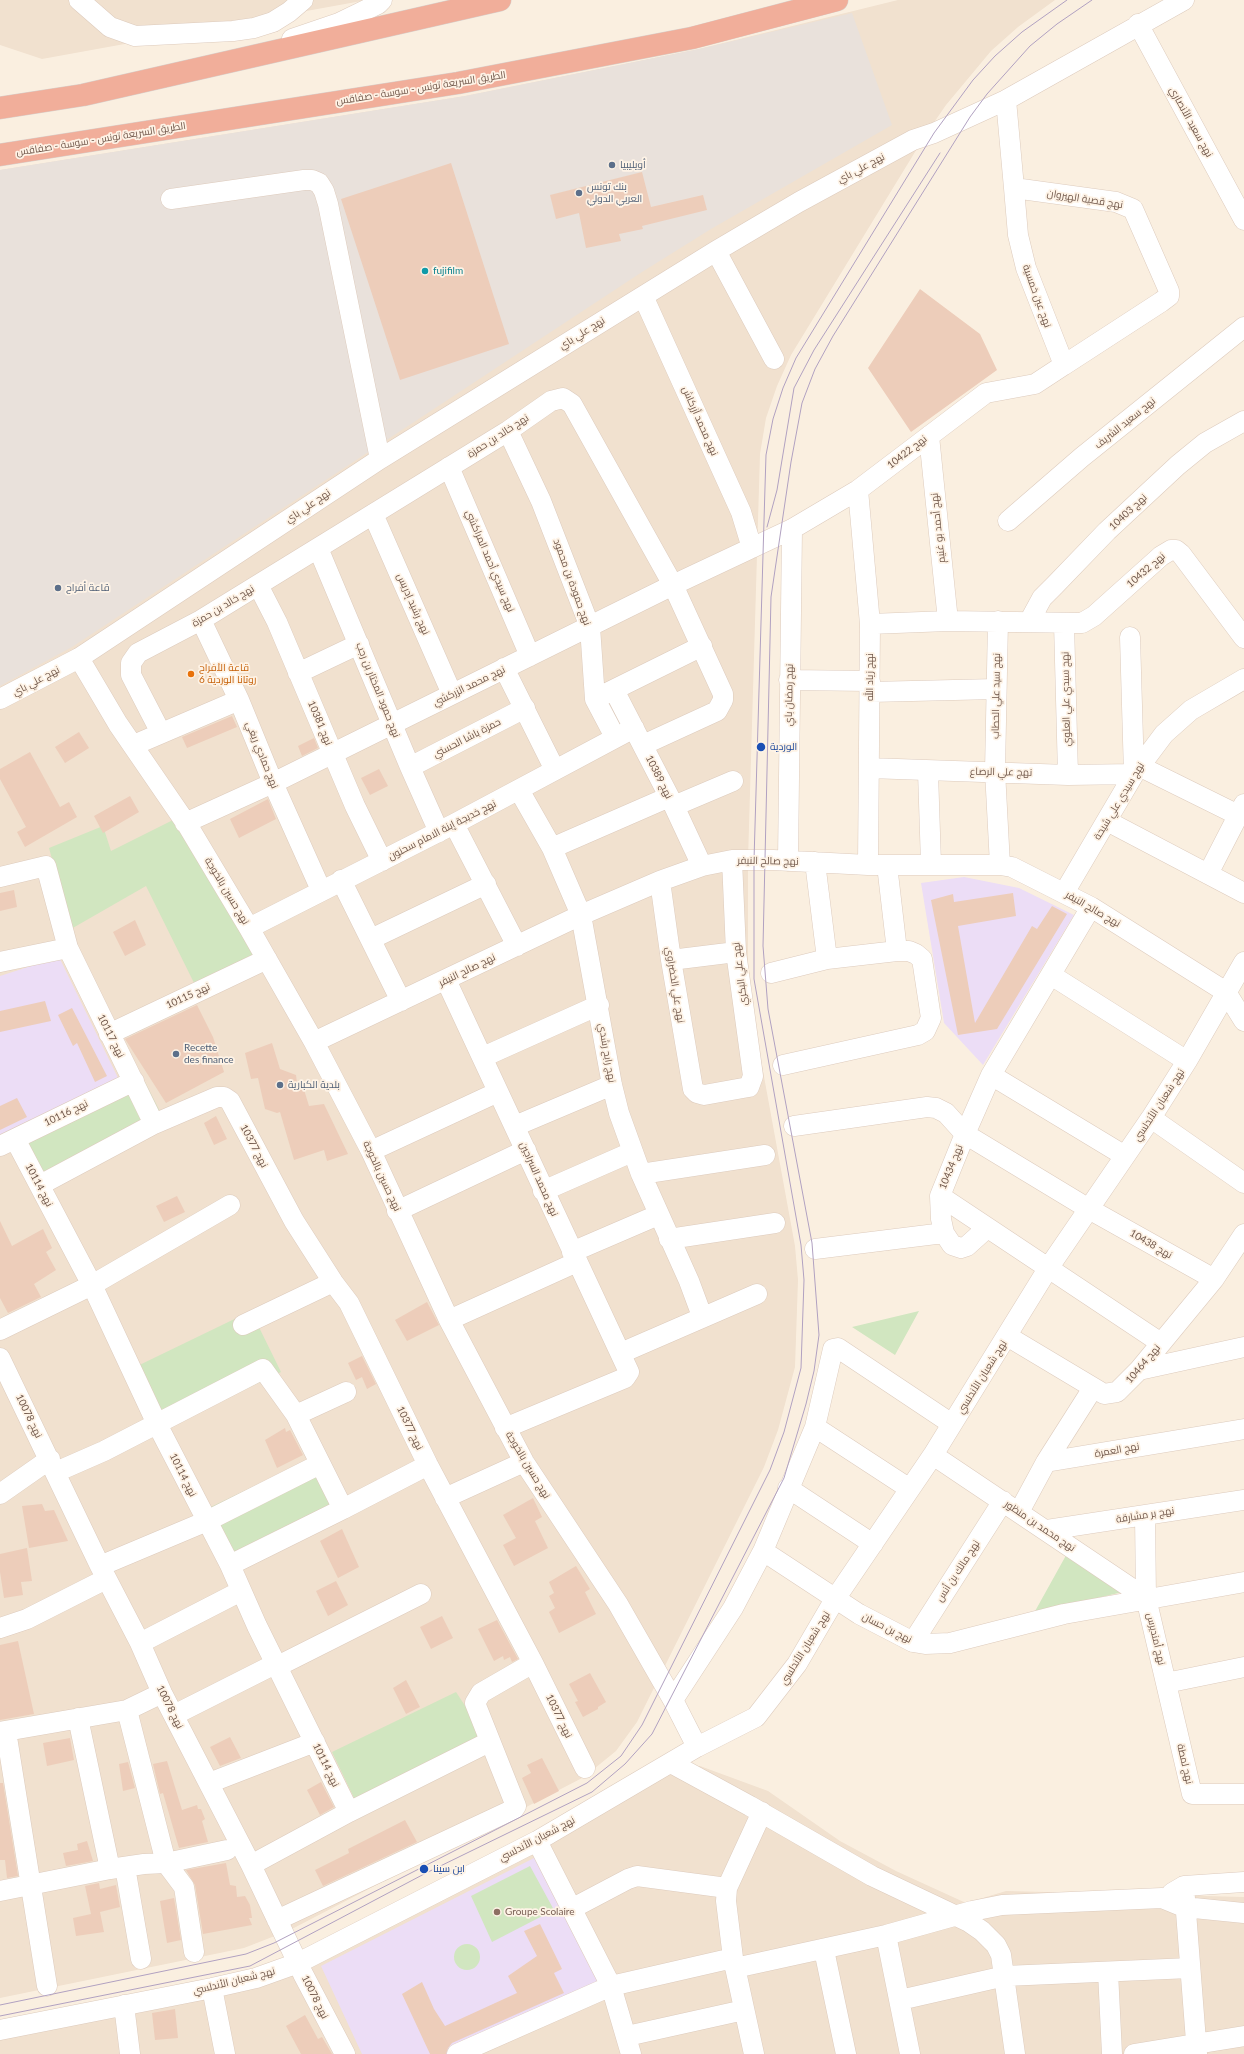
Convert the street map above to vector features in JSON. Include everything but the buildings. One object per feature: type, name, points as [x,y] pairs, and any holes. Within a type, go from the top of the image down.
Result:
[{"type":"highway","points":[[0,108],[83,95],[500,0]]},
{"type":"highway","name":"الطريق السريعة تونس - سوسة - صفاقس","points":[[0,155],[466,82],[692,38],[837,0]]},
{"type":"street","points":[[80,0],[110,27],[135,36],[232,31],[254,28],[278,18],[303,0]]},
{"type":"street","points":[[236,60],[339,23],[378,4],[382,0]]},
{"type":"street","name":"نهج علي باي","points":[[0,699],[79,658],[380,459],[716,251],[799,202],[913,140],[934,133],[1006,100],[1138,24],[1184,0]]},
{"type":"street","name":"نهج سعيد الأنصاري","points":[[1138,24],[1244,220]]},
{"type":"street","name":"نهج عين خمسية","points":[[1006,100],[1018,235],[1026,268],[1064,365]]},
{"type":"street","points":[[171,199],[304,180],[312,180],[319,183],[324,191],[328,204],[380,459]]},
{"type":"street","name":"نهج قصية الهيروان","points":[[1014,188],[1116,202],[1133,209],[1166,284],[1169,296],[1064,365]]},
{"type":"street","points":[[716,251],[774,359]]},
{"type":"street","name":"نهج محمد أزركاش","points":[[643,296],[741,512],[752,548]]},
{"type":"street","name":"نهج سعيد الشريف","points":[[1008,521],[1082,457],[1244,327]]},
{"type":"street","name":"نهج 10422","points":[[752,548],[792,528],[858,490],[986,393],[1035,384],[1064,365]]},
{"type":"street","name":"نهج خالد بن حمزة","points":[[160,733],[131,675],[131,663],[138,653],[201,620],[508,431],[551,401],[563,398],[568,400],[673,585],[723,694],[723,700],[717,711],[643,745]]},
{"type":"street","name":"نهج 10403","points":[[1029,622],[1042,598],[1054,585],[1107,531],[1178,464],[1204,443],[1244,420]]},
{"type":"street","name":"نهج حمودة بن محمود","points":[[508,431],[541,501],[590,626],[595,699],[615,737]]},
{"type":"street","name":"نهج أحمد بو غنيم","points":[[929,436],[948,621]]},
{"type":"street","name":"نهج سيدي أحمد المراكشي","points":[[449,467],[530,656]]},
{"type":"street","name":"نهج زياد الله","points":[[858,490],[870,624],[868,768],[877,865],[897,951]]},
{"type":"street","name":"نهج رشيد إدريس","points":[[373,514],[452,694]]},
{"type":"street","name":"نهج رمضان باي","points":[[788,861],[792,528]]},
{"type":"street","name":"نهج حمود المختار بن رجب","points":[[318,548],[410,767],[446,828],[486,884],[517,946]]},
{"type":"street","name":"نهج محمد الزركشي","points":[[185,823],[273,783],[332,752],[673,585],[752,548]]},
{"type":"street","name":"نهج 10432","points":[[1064,624],[1087,621],[1166,552],[1176,550],[1181,554],[1244,638]]},
{"type":"street","name":"نهج 10381","points":[[258,584],[355,806],[382,861]]},
{"type":"street","name":"نهج حمادي ريغي","points":[[201,620],[239,700],[273,783],[321,890]]},
{"type":"street","points":[[870,624],[998,621],[1064,624]]},
{"type":"street","name":"نهج سيد علي الحطاب","points":[[998,621],[995,771],[1000,865]]},
{"type":"street","name":"نهج سيدي علي العلوي","points":[[1064,624],[1068,775]]},
{"type":"street","points":[[1130,637],[1136,770],[1241,809],[1208,874]]},
{"type":"street","points":[[298,673],[359,644]]},
{"type":"street","points":[[595,699],[702,646]]},
{"type":"street","name":"نهج حسين بالخوجة","points":[[79,658],[118,724],[134,745],[185,823],[267,959],[314,1042],[371,1151],[449,1320],[524,1462],[618,1604],[673,1700],[697,1747]]},
{"type":"street","points":[[504,668],[555,770]]},
{"type":"street","name":"نهج سيدي علي شيحة","points":[[1064,892],[1136,770],[1174,723],[1191,710],[1244,679]]},
{"type":"street","points":[[789,680],[870,686],[996,689]]},
{"type":"street","name":"نهج 10389","points":[[614,690],[672,801],[702,866]]},
{"type":"street","points":[[134,745],[239,700]]},
{"type":"street","name":"حمزة باشا الحسني","points":[[410,767],[525,708]]},
{"type":"street","name":"نهج خديجة إبنة الامام سحنون","points":[[249,928],[321,890],[446,828],[634,728]]},
{"type":"street","name":"نهج علي الرصاع","points":[[868,768],[928,772],[995,771],[1068,775],[1136,770]]},
{"type":"street","points":[[928,772],[931,864]]},
{"type":"street","points":[[552,848],[672,801],[733,781]]},
{"type":"street","name":"نهج رابح رشدي","points":[[519,790],[552,848],[581,915],[599,1005],[612,1085],[632,1152],[658,1216],[702,1316]]},
{"type":"street","points":[[1106,821],[1244,893]]},
{"type":"street","name":"نهج صالح النيفر","points":[[314,1042],[581,915],[660,881],[702,866],[732,860],[877,865],[1000,865],[1024,872],[1091,907],[1226,992]]},
{"type":"street","name":"نهج علي البكري","points":[[693,1089],[704,1095],[750,1086],[753,1076],[736,952],[732,860]]},
{"type":"street","points":[[815,862],[827,959]]},
{"type":"street","name":"نهج 10117","points":[[0,877],[46,866],[68,948],[154,1124]]},
{"type":"street","points":[[341,880],[371,939],[400,1002]]},
{"type":"street","name":"نهج علي الخضراوي","points":[[660,881],[670,960],[693,1089]]},
{"type":"street","points":[[371,939],[486,884]]},
{"type":"street","name":"نهج 10434","points":[[1091,907],[991,1075],[940,1196],[1049,1267],[1161,1343]]},
{"type":"street","points":[[0,962],[68,948]]},
{"type":"street","points":[[771,973],[827,959],[909,951],[922,959],[931,1018],[925,1031],[918,1035],[783,1065]]},
{"type":"street","points":[[670,960],[736,952]]},
{"type":"street","name":"نهج 10115","points":[[109,1034],[267,959]]},
{"type":"street","name":"نهج شعبان الأندلسي","points":[[0,2030],[212,1988],[256,1978],[298,1963],[537,1841],[697,1747],[747,1723],[763,1710],[797,1664],[835,1599],[933,1455],[1049,1267],[1151,1118],[1187,1061],[1243,965]]},
{"type":"street","points":[[1051,975],[1187,1061]]},
{"type":"street","name":"نهج محمد السراجين","points":[[446,980],[515,1126],[543,1191],[629,1372],[625,1378],[506,1428]]},
{"type":"street","points":[[1226,992],[1244,1021]]},
{"type":"street","points":[[483,1057],[599,1005]]},
{"type":"street","points":[[991,1075],[1125,1156]]},
{"type":"street","name":"نهج 10116","points":[[7,1142],[134,1081]]},
{"type":"street","points":[[515,1126],[612,1085]]},
{"type":"street","points":[[371,1151],[498,1092]]},
{"type":"street","name":"نهج 10377","points":[[154,1124],[216,1096],[224,1097],[230,1101],[294,1221],[333,1282],[350,1302],[428,1465],[533,1663],[585,1768]]},
{"type":"street","name":"نهج 10438","points":[[794,1126],[927,1107],[936,1108],[946,1113],[965,1134],[1089,1208],[1214,1279]]},
{"type":"street","points":[[1151,1118],[1244,1183]]},
{"type":"street","points":[[40,1185],[154,1124]]},
{"type":"street","name":"نهج 10114","points":[[7,1142],[40,1185],[92,1285],[157,1424],[230,1565],[241,1591],[349,1812]]},
{"type":"street","points":[[398,1211],[526,1150]]},
{"type":"street","points":[[543,1191],[632,1152]]},
{"type":"street","points":[[641,1174],[765,1154]]},
{"type":"street","points":[[940,1196],[940,1219],[944,1233],[952,1244],[961,1248],[967,1246],[988,1228]]},
{"type":"street","points":[[0,1330],[92,1285],[230,1205]]},
{"type":"street","points":[[449,1320],[658,1216]]},
{"type":"street","points":[[669,1239],[775,1223]]},
{"type":"street","points":[[815,1249],[944,1233]]},
{"type":"street","name":"نهج 10464","points":[[1007,1336],[1093,1388],[1104,1394],[1112,1394],[1125,1386],[1139,1370],[1214,1279],[1244,1234]]},
{"type":"street","points":[[243,1325],[333,1282]]},
{"type":"street","points":[[621,1353],[702,1316],[757,1294]]},
{"type":"street","points":[[1139,1370],[1244,1347]]},
{"type":"street","points":[[673,1700],[733,1608],[763,1551],[788,1488],[815,1427],[833,1349],[838,1348],[952,1424]]},
{"type":"street","name":"نهج 10078","points":[[0,1358],[103,1572],[140,1643],[162,1693],[251,1865],[298,1963],[345,2054]]},
{"type":"street","points":[[0,1494],[53,1466],[104,1451],[263,1369],[296,1415],[342,1509]]},
{"type":"street","points":[[1011,1507],[1046,1462],[1093,1388]]},
{"type":"street","points":[[296,1415],[346,1392]]},
{"type":"street","points":[[815,1427],[910,1489]]},
{"type":"street","name":"نهج العمرة","points":[[1046,1462],[1244,1429]]},
{"type":"street","name":"نهج محمد بن منظور","points":[[933,1455],[1047,1530],[1146,1598]]},
{"type":"street","points":[[445,1498],[524,1462]]},
{"type":"street","points":[[0,1628],[27,1619],[103,1572],[320,1464]]},
{"type":"street","points":[[230,1565],[428,1465]]},
{"type":"street","points":[[788,1488],[873,1544]]},
{"type":"street","name":"نهج بر مشارقة","points":[[1047,1530],[1244,1500]]},
{"type":"street","name":"نهج مالك بن أنس","points":[[913,1642],[1011,1507]]},
{"type":"street","name":"نهج أمنديرس","points":[[1145,1515],[1146,1598],[1166,1683]]},
{"type":"street","name":"نهج بن حسان","points":[[763,1551],[835,1599],[879,1625],[913,1642],[937,1645],[1064,1614],[1146,1598],[1244,1582]]},
{"type":"street","points":[[140,1643],[241,1591]]},
{"type":"street","points":[[174,1715],[421,1594]]},
{"type":"street","points":[[277,1920],[514,1809],[516,1806],[475,1706],[476,1700],[481,1693],[533,1663]]},
{"type":"street","points":[[1166,1683],[1244,1667]]},
{"type":"street","name":"نهج لمطة","points":[[1166,1683],[1192,1794],[1244,1794]]},
{"type":"street","points":[[47,1986],[31,1886],[3,1732],[127,1710],[162,1693]]},
{"type":"street","points":[[127,1710],[166,1863],[184,1888],[194,1952]]},
{"type":"street","points":[[78,1718],[141,1959]]},
{"type":"street","points":[[209,1783],[315,1742]]},
{"type":"street","points":[[251,1865],[349,1812],[490,1742]]},
{"type":"street","points":[[671,1763],[762,1812],[872,1876],[957,1916],[976,1926],[990,1937],[1000,1955],[1005,1976],[1015,2054]]},
{"type":"street","points":[[754,2054],[734,1963],[726,1901],[727,1888],[752,1837],[762,1812]]},
{"type":"street","points":[[752,1837],[779,1822]]},
{"type":"street","points":[[537,1841],[573,1908],[611,1986],[629,2045],[744,2010]]},
{"type":"street","points":[[0,1891],[118,1868],[166,1863],[227,1850]]},
{"type":"street","points":[[573,1908],[637,1876],[727,1888]]},
{"type":"street","points":[[1162,1898],[1184,1886],[1244,1882]]},
{"type":"street","points":[[1184,1886],[1184,1907],[1196,2048]]},
{"type":"street","points":[[457,2054],[611,1986],[734,1963],[824,1950],[1002,1905],[1162,1898],[1184,1907],[1244,1913]]},
{"type":"street","points":[[886,1935],[910,2054]]},
{"type":"street","points":[[824,1950],[846,2054]]},
{"type":"street","points":[[900,2000],[1005,1976],[1190,1968]]},
{"type":"street","points":[[1108,1972],[1112,2054]]},
{"type":"street","points":[[212,1988],[225,2054]]},
{"type":"street","points":[[124,2005],[130,2054]]},
{"type":"street","points":[[1134,2054],[1196,2048],[1244,2036]]},
{"type":"shaded area","points":[[0,0],[367,0],[42,59],[0,45]]},
{"type":"shaded area","points":[[898,0],[1055,0],[1018,27],[991,51],[946,105],[926,134],[791,355],[777,386],[766,418],[760,454],[748,860],[748,979],[752,1011],[795,1246],[798,1280],[795,1367],[778,1430],[764,1467],[637,1722],[616,1751],[584,1777],[290,1930],[244,1948],[0,1998],[0,170],[465,96],[699,49]]},
{"type":"shaded area","points":[[852,13],[892,125],[711,229],[642,272],[72,647],[0,686],[0,170],[465,96],[699,49]]},
{"type":"shaded area","points":[[964,877],[1019,888],[1074,915],[983,1065],[944,1023],[921,883]]},
{"type":"shaded area","points":[[59,957],[119,1080],[0,1139],[0,976]]},
{"type":"shaded area","points":[[651,1766],[700,1766],[768,1791],[840,1841],[896,1871],[966,1903],[1006,1891],[1244,1897],[1244,2054],[0,2054],[0,2023],[271,1965],[533,1836]]},
{"type":"shaded area","name":"Groupe Scolaire","points":[[536,1857],[602,1980],[456,2054],[362,2054],[321,1966]]},
{"type":"green space","points":[[177,818],[265,967],[201,997],[146,886],[71,929],[49,848],[103,826],[111,851]]},
{"type":"green space","points":[[145,1082],[168,1127],[39,1193],[16,1147]]},
{"type":"green space","points":[[251,1311],[281,1372],[156,1433],[127,1371]]},
{"type":"green space","points":[[919,1311],[895,1355],[852,1327]]},
{"type":"green space","points":[[325,1452],[354,1513],[227,1574],[198,1513]]},
{"type":"green space","points":[[1069,1550],[1127,1591],[1034,1613]]},
{"type":"green space","points":[[456,1692],[485,1736],[355,1800],[332,1752]]},
{"type":"green space","points":[[530,1866],[554,1910],[492,1942],[471,1896]]},
{"type":"green space","points":[[467,1944],[476,1948],[480,1957],[476,1966],[467,1970],[458,1966],[454,1957],[458,1948]]},
{"type":"tram line","points":[[0,2005],[246,1954],[274,1943],[587,1783],[621,1756],[642,1725],[770,1470],[784,1432],[801,1368],[804,1280],[801,1245],[754,979],[754,860],[766,455],[773,419],[783,388],[796,358],[934,133],[973,80],[995,56],[1022,32],[1067,0]]},
{"type":"tram line","points":[[0,2016],[250,1966],[426,1873],[592,1792],[625,1764],[652,1734],[784,1478],[806,1404],[814,1371],[819,1335],[812,1243],[768,1009],[763,946],[771,597],[791,462],[802,403],[815,369],[833,336],[970,117],[987,94],[1030,46],[1057,24],[1092,0]]},
{"type":"tram line","points":[[767,527],[777,490],[794,388],[814,350],[940,153]]},
{"type":"place","name":"أويليبيا","points":[[612,165]]},
{"type":"place","name":"بنك تونس العربي الدولي","points":[[579,193]]},
{"type":"place","name":"fujifilm","points":[[425,271]]},
{"type":"place","name":"قاعة أفراح","points":[[58,588]]},
{"type":"place","name":"قاعة الأفراح روتانا الوردية 6","points":[[191,674]]},
{"type":"place","name":"الوردية","points":[[761,747]]},
{"type":"place","name":"Recette des finance","points":[[176,1054]]},
{"type":"place","name":"بلدية الكبارية","points":[[280,1085]]},
{"type":"place","name":"ابن سينا","points":[[424,1869]]},
{"type":"place","name":"Groupe Scolaire","points":[[497,1912]]}]
